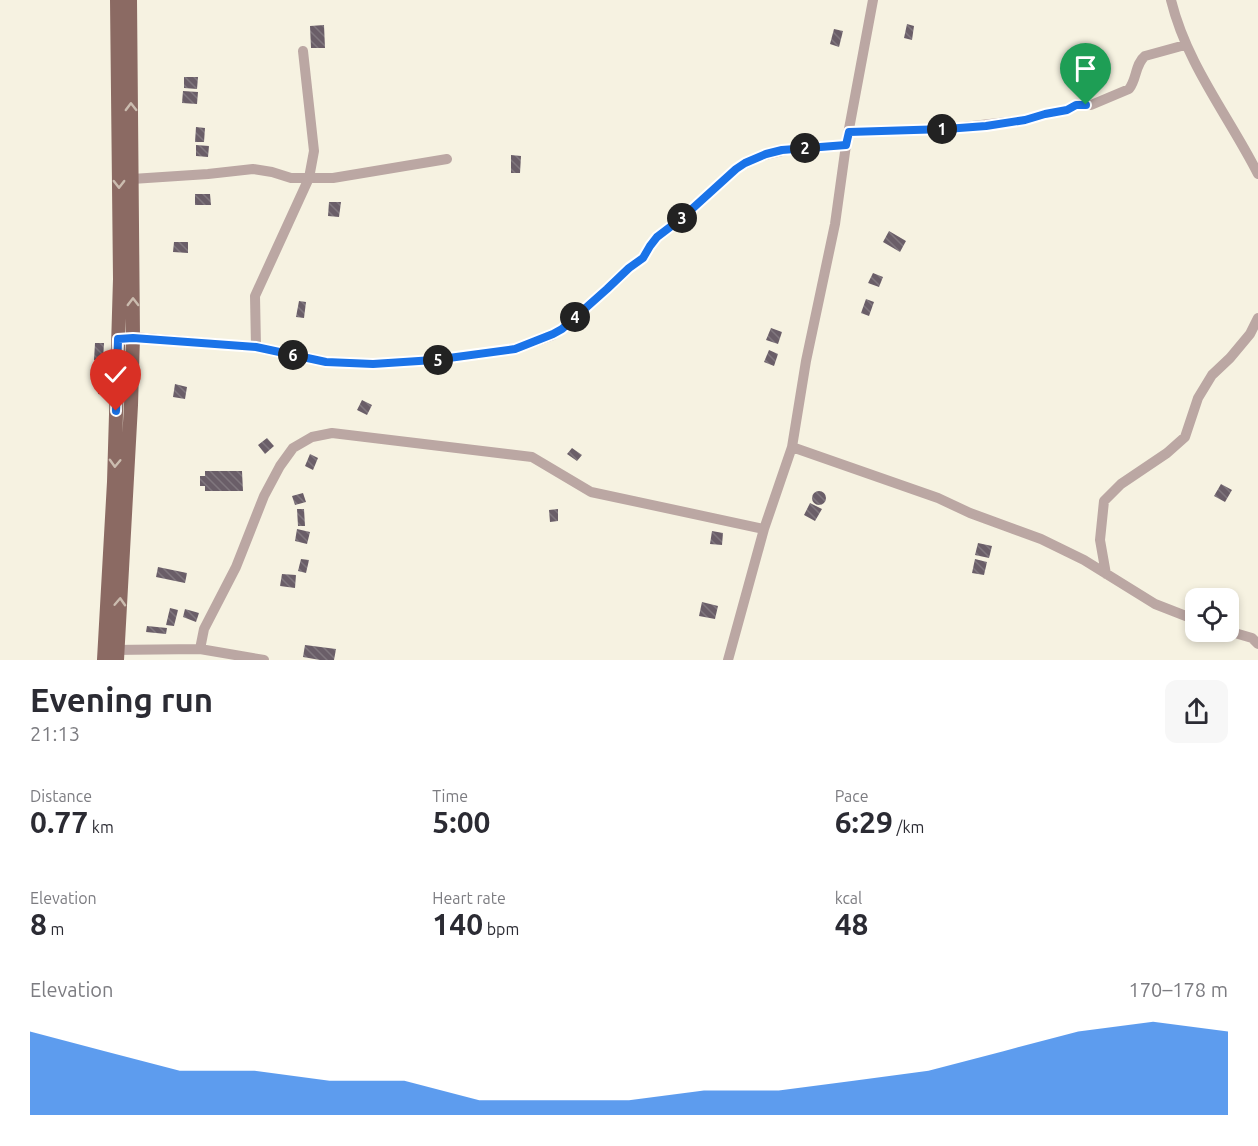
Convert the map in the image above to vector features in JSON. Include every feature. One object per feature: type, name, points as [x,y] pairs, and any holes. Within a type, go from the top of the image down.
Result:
[{"type":"main road","points":[[111,655],[120,279],[117,0]]},
{"type":"main road","points":[[111,655],[131,405],[133,338],[130,0]]},
{"type":"street","points":[[728,660],[764,529],[792,447],[806,361],[835,224],[846,145],[873,0]]},
{"type":"street","points":[[1171,0],[1185,45],[1203,81],[1258,174]]},
{"type":"street","points":[[849,132],[986,126],[1025,120],[1067,110],[1076,105],[1091,105],[1129,89],[1140,60],[1145,56],[1185,45]]},
{"type":"street","points":[[256,347],[255,296],[309,178],[314,151],[303,51]]},
{"type":"street","points":[[118,339],[133,338],[256,347],[326,362],[373,364],[434,360],[515,349],[562,329],[643,258],[657,237],[745,163],[782,150],[846,145]]},
{"type":"street","points":[[132,179],[253,169],[291,178],[333,178],[447,159]]},
{"type":"street","points":[[1106,574],[1100,540],[1104,501],[1121,484],[1167,453],[1185,437],[1198,398],[1212,375],[1250,334],[1258,318]]},
{"type":"street","points":[[200,649],[204,629],[236,567],[264,496],[280,466],[293,448],[312,437],[332,433],[532,457],[591,492],[764,529]]},
{"type":"street","points":[[792,447],[938,498],[970,513],[1041,539],[1084,560],[1155,604],[1185,616]]},
{"type":"street","points":[[1239,634],[1252,638],[1258,644]]},
{"type":"street","points":[[111,655],[200,649],[264,660]]},
{"type":"building","points":[[907,24],[914,26],[912,40],[904,38]]},
{"type":"building","points":[[324,25],[325,48],[311,48],[310,26]]},
{"type":"building","points":[[834,29],[843,31],[839,47],[830,44]]},
{"type":"building","points":[[184,77],[198,77],[197,89],[184,88]]},
{"type":"building","points":[[183,91],[198,92],[197,104],[182,103]]},
{"type":"building","points":[[196,127],[205,128],[204,142],[195,142]]},
{"type":"building","points":[[196,145],[209,146],[208,157],[196,156]]},
{"type":"building","points":[[511,155],[521,156],[520,173],[511,173]]},
{"type":"building","points":[[195,194],[210,194],[211,205],[195,205]]},
{"type":"building","points":[[329,202],[341,202],[339,217],[328,216]]},
{"type":"building","points":[[889,231],[906,241],[900,252],[883,242]]},
{"type":"building","points":[[174,242],[188,242],[188,253],[173,252]]},
{"type":"building","points":[[873,273],[883,277],[879,287],[868,283]]},
{"type":"building","points":[[866,299],[874,302],[869,316],[861,313]]},
{"type":"building","points":[[299,301],[306,302],[304,318],[296,317]]},
{"type":"building","points":[[771,328],[782,332],[778,344],[766,340]]},
{"type":"building","points":[[95,343],[104,343],[103,360],[94,360]]},
{"type":"building","points":[[769,350],[778,354],[774,366],[764,362]]},
{"type":"building","points":[[99,381],[109,382],[108,395],[98,394]]},
{"type":"building","points":[[175,384],[187,387],[185,399],[173,397]]},
{"type":"building","points":[[362,400],[372,405],[367,415],[357,410]]},
{"type":"building","points":[[267,438],[274,446],[265,454],[258,445]]},
{"type":"building","points":[[572,448],[582,455],[577,461],[567,454]]},
{"type":"building","points":[[310,454],[318,458],[313,470],[305,466]]},
{"type":"building","points":[[205,471],[242,471],[243,491],[205,491],[205,486],[200,486],[200,476],[205,476]]},
{"type":"building","points":[[1221,484],[1232,490],[1225,502],[1214,496]]},
{"type":"building","points":[[819,491],[824,493],[826,498],[824,503],[819,505],[814,503],[812,498],[814,493]]},
{"type":"building","points":[[303,493],[306,502],[295,505],[292,496]]},
{"type":"building","points":[[810,503],[822,509],[815,521],[804,515]]},
{"type":"building","points":[[297,509],[304,509],[305,526],[298,526]]},
{"type":"building","points":[[558,509],[558,521],[550,522],[549,510]]},
{"type":"building","points":[[297,529],[310,532],[307,544],[295,541]]},
{"type":"building","points":[[712,531],[723,533],[722,545],[710,544]]},
{"type":"building","points":[[978,543],[992,546],[989,558],[975,555]]},
{"type":"building","points":[[301,559],[309,560],[306,573],[298,571]]},
{"type":"building","points":[[975,559],[987,562],[984,575],[972,573]]},
{"type":"building","points":[[158,567],[187,573],[185,583],[156,577]]},
{"type":"building","points":[[282,574],[296,575],[295,588],[280,586]]},
{"type":"building","points":[[702,602],[718,606],[715,619],[699,616]]},
{"type":"building","points":[[170,608],[178,610],[174,626],[166,625]]},
{"type":"building","points":[[185,609],[199,613],[196,622],[183,617]]},
{"type":"building","points":[[147,626],[167,628],[166,634],[146,632]]},
{"type":"building","points":[[305,645],[336,649],[334,660],[303,657]]},
{"type":"route","points":[[116,411],[118,339],[133,338],[256,347],[326,362],[373,364],[434,360],[515,349],[562,329],[643,258],[657,237],[682,218],[736,169],[755,158],[782,150],[846,145],[849,132],[986,126],[1025,120],[1067,110],[1076,105],[1086,105]]}]
